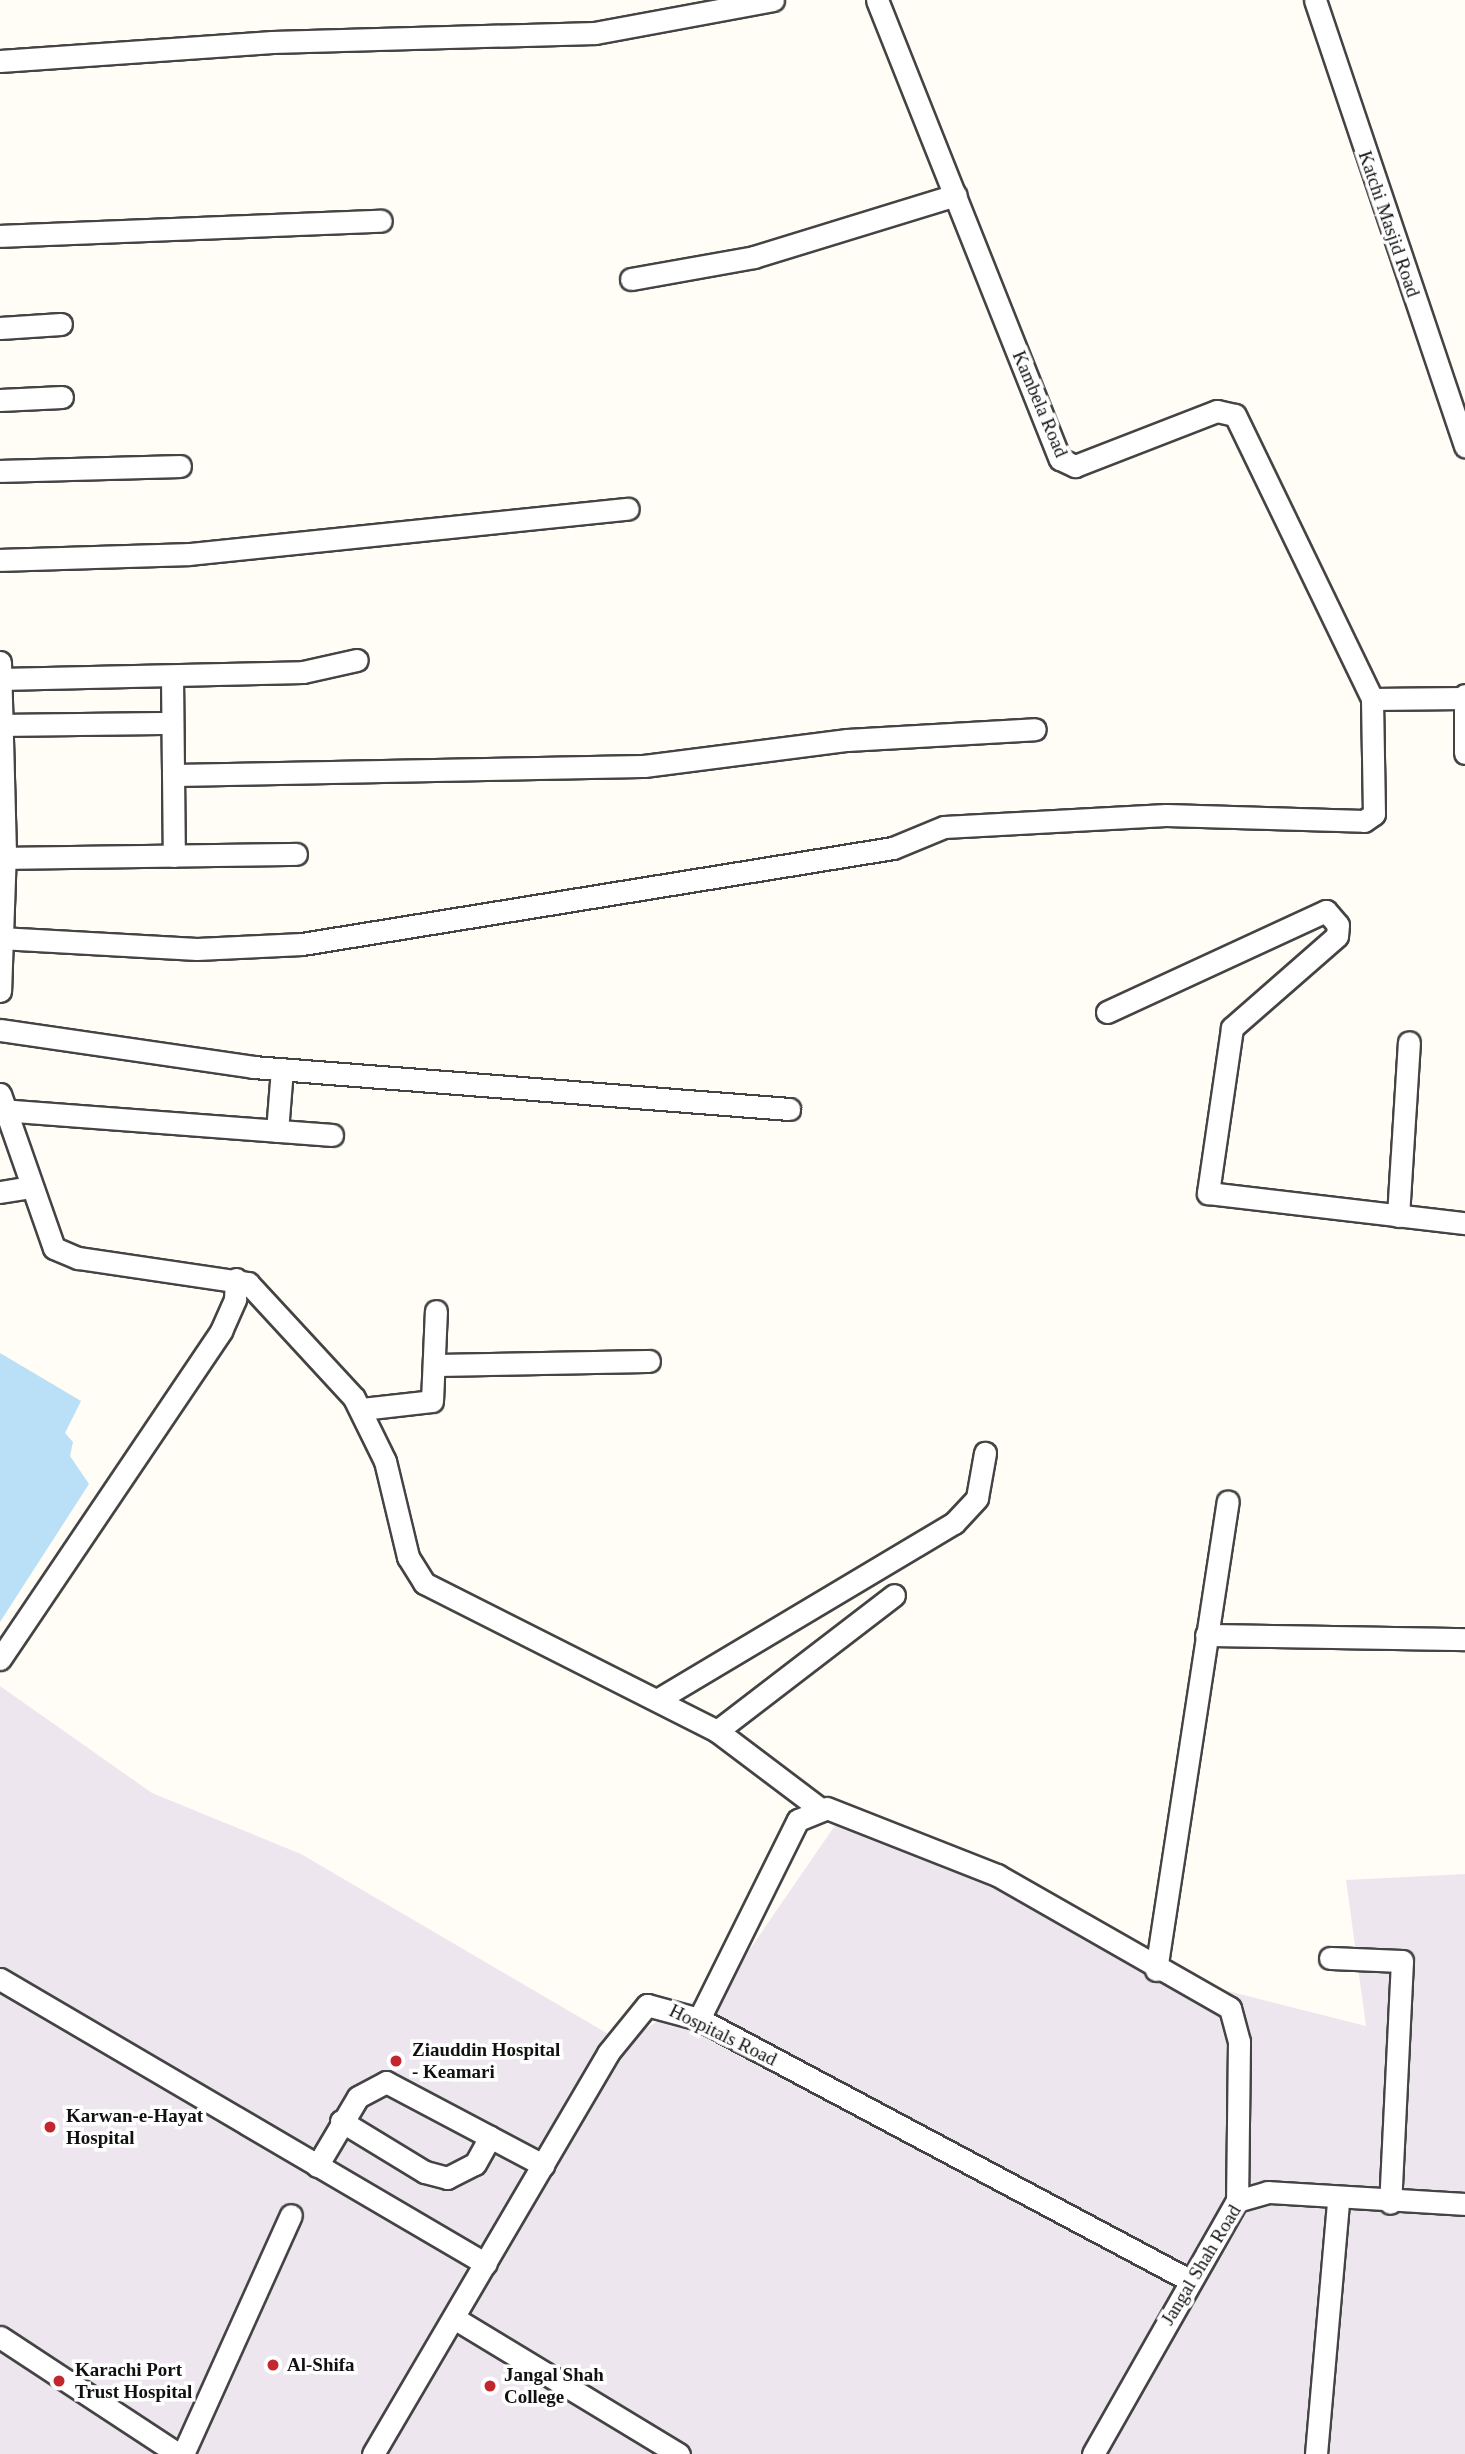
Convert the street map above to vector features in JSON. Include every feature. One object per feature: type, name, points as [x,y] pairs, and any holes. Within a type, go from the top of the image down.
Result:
[{"type":"street","points":[[0,61],[272,42],[595,33],[773,0]]},
{"type":"street","name":"Kambela Road","points":[[877,0],[1060,459],[1075,466],[1217,411],[1235,415],[1372,699]]},
{"type":"street","name":"Katchi Masjid Road","points":[[1320,2],[1465,447]]},
{"type":"street","points":[[631,279],[754,257],[957,195]]},
{"type":"street","points":[[0,236],[381,221]]},
{"type":"street","points":[[0,328],[61,324]]},
{"type":"street","points":[[0,400],[62,397]]},
{"type":"street","points":[[0,471],[180,466]]},
{"type":"street","points":[[0,560],[189,554],[628,509]]},
{"type":"street","points":[[0,991],[5,725],[1,673],[172,677],[303,672],[357,660]]},
{"type":"street","points":[[172,677],[174,856]]},
{"type":"street","points":[[0,938],[197,948],[302,944],[893,848],[944,827],[1166,815],[1364,821],[1374,814],[1372,699],[1465,696],[1465,753]]},
{"type":"street","points":[[5,725],[172,723]]},
{"type":"street","points":[[173,775],[644,766],[847,740],[1035,729]]},
{"type":"street","points":[[3,853],[174,856],[296,854]]},
{"type":"street","points":[[1107,1012],[1326,911],[1338,925],[1337,936],[1232,1028],[1205,1183],[1216,1197],[1465,1223]]},
{"type":"street","points":[[0,1030],[282,1069],[789,1109]]},
{"type":"street","points":[[1398,1216],[1409,1042]]},
{"type":"street","points":[[278,1131],[282,1069]]},
{"type":"street","points":[[332,1135],[2,1105],[32,1187],[62,1254],[236,1279],[261,1293],[362,1409],[398,1498],[416,1576],[717,1731],[819,1808],[997,1875],[1156,1970],[1230,2008],[1237,2022],[1237,2201]]},
{"type":"street","points":[[0,1192],[32,1187]]},
{"type":"street","points":[[0,1659],[221,1331],[235,1299],[236,1279]]},
{"type":"street","points":[[362,1409],[432,1401],[436,1311]]},
{"type":"street","points":[[435,1365],[649,1361]]},
{"type":"street","points":[[657,1700],[954,1523],[977,1498],[985,1453]]},
{"type":"street","points":[[1156,1970],[1228,1502]]},
{"type":"street","points":[[717,1731],[894,1595]]},
{"type":"street","points":[[1206,1635],[1465,1639]]},
{"type":"street","points":[[699,2019],[798,1821],[819,1808]]},
{"type":"street","points":[[1330,1958],[1402,1961],[1390,2203]]},
{"type":"street","points":[[0,1979],[486,2264]]},
{"type":"street","name":"Hospitals Road","points":[[373,2454],[543,2165],[640,2010],[657,2003],[699,2019],[1189,2280]]},
{"type":"street","points":[[317,2166],[341,2121],[358,2097],[386,2082],[543,2165]]},
{"type":"street","points":[[341,2121],[425,2172],[447,2178],[475,2164],[490,2137]]},
{"type":"street","name":"Jangal Shah Road","points":[[1093,2454],[1189,2280],[1237,2201],[1268,2192],[1338,2200],[1465,2204]]},
{"type":"street","points":[[1316,2454],[1338,2200]]},
{"type":"street","points":[[183,2454],[291,2215]]},
{"type":"street","points":[[454,2318],[679,2454]]},
{"type":"street","points":[[0,2337],[178,2454]]},
{"type":"shaded area","points":[[0,1686],[152,1793],[301,1854],[622,2042],[728,1981],[847,1808],[1220,1989],[1366,2026],[1346,1880],[1465,1874],[1465,2454],[0,2454]]},
{"type":"water","points":[[0,1353],[81,1401],[65,1433],[73,1442],[70,1456],[89,1484],[0,1622]]},
{"type":"place","name":"Ziauddin Hospital - Keamari","points":[[396,2061]]},
{"type":"place","name":"Karwan-e-Hayat Hospital","points":[[50,2127]]},
{"type":"place","name":"Al-Shifa","points":[[273,2365]]},
{"type":"place","name":"Karachi Port Trust Hospital","points":[[59,2381]]},
{"type":"place","name":"Jangal Shah College","points":[[490,2386]]}]
